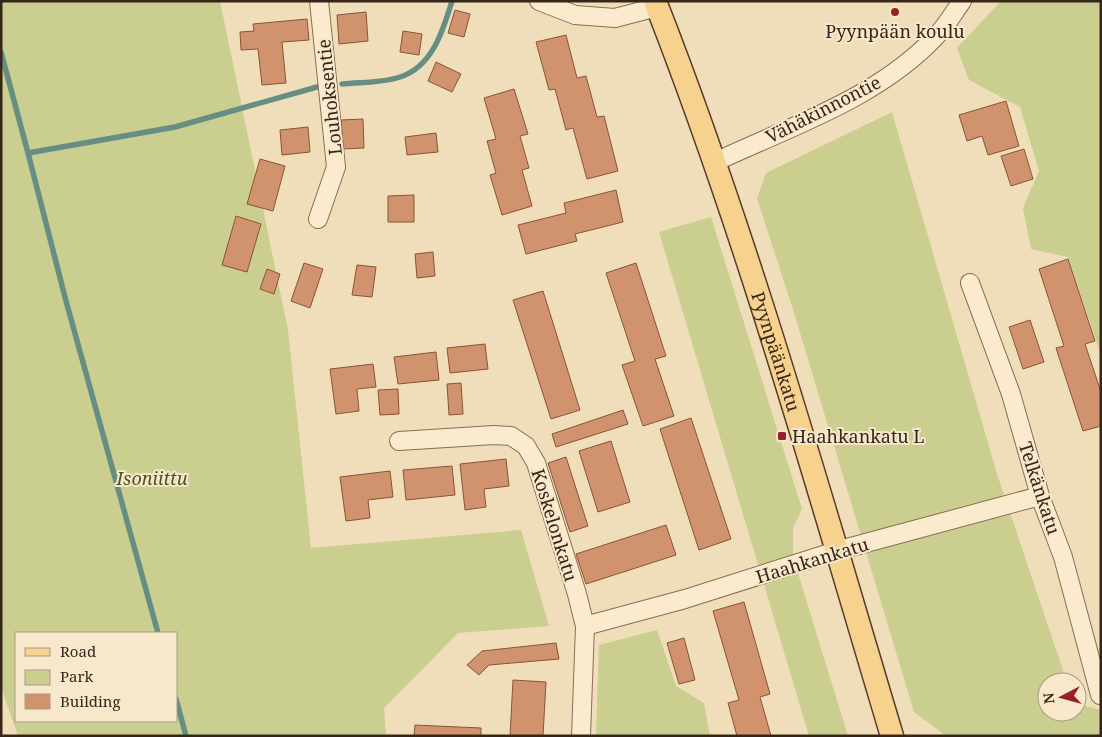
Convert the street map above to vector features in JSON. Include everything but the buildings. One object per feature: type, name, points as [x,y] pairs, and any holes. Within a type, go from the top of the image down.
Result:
[{"type":"main road","name":"Pyynpäänkatu","points":[[656,4],[716,162],[764,310],[892,736]]},
{"type":"street","name":"Louhoksentie","points":[[318,219],[336,167],[320,1]]},
{"type":"street","points":[[539,1],[575,15],[615,18],[656,4]]},
{"type":"street","name":"Vähäkinnontie","points":[[716,162],[840,105],[889,76],[937,35],[962,1]]},
{"type":"street","name":"Telkänkatu","points":[[970,283],[1011,394],[1040,496],[1063,556],[1100,695]]},
{"type":"street","name":"Koskelonkatu","points":[[399,441],[494,435],[511,436],[526,446],[536,463],[585,626],[581,736]]},
{"type":"street","name":"Haahkankatu","points":[[585,626],[685,599],[836,551],[1040,496]]},
{"type":"green space","name":"Isoniittu","points":[[1,1],[220,1],[288,330],[311,548],[521,530],[549,626],[458,633],[384,708],[386,736],[18,736],[1,687]]},
{"type":"green space","points":[[1001,1],[1101,1],[1101,355],[1068,257],[1031,249],[1023,208],[1039,171],[1020,107],[969,80],[957,48]]},
{"type":"green space","points":[[892,112],[997,474],[1064,672],[1037,672],[1037,722],[1087,722],[1087,706],[1101,710],[1101,736],[946,736],[914,712],[795,316],[757,198],[766,173]]},
{"type":"green space","points":[[711,217],[802,509],[793,528],[793,557],[848,736],[809,736],[659,232]]},
{"type":"green space","points":[[657,630],[676,686],[704,703],[710,736],[596,736],[599,645]]},
{"type":"waterway","points":[[342,84],[393,79],[411,72],[420,65],[435,46],[445,24],[452,1]]},
{"type":"waterway","points":[[1,52],[28,153]]},
{"type":"waterway","points":[[158,632],[66,301],[28,153],[175,127],[317,87]]},
{"type":"waterway","points":[[178,706],[186,736]]},
{"type":"place","name":"Pyynpään koulu","points":[[895,12]]},
{"type":"place","name":"Haahkankatu L","points":[[782,436]]}]
